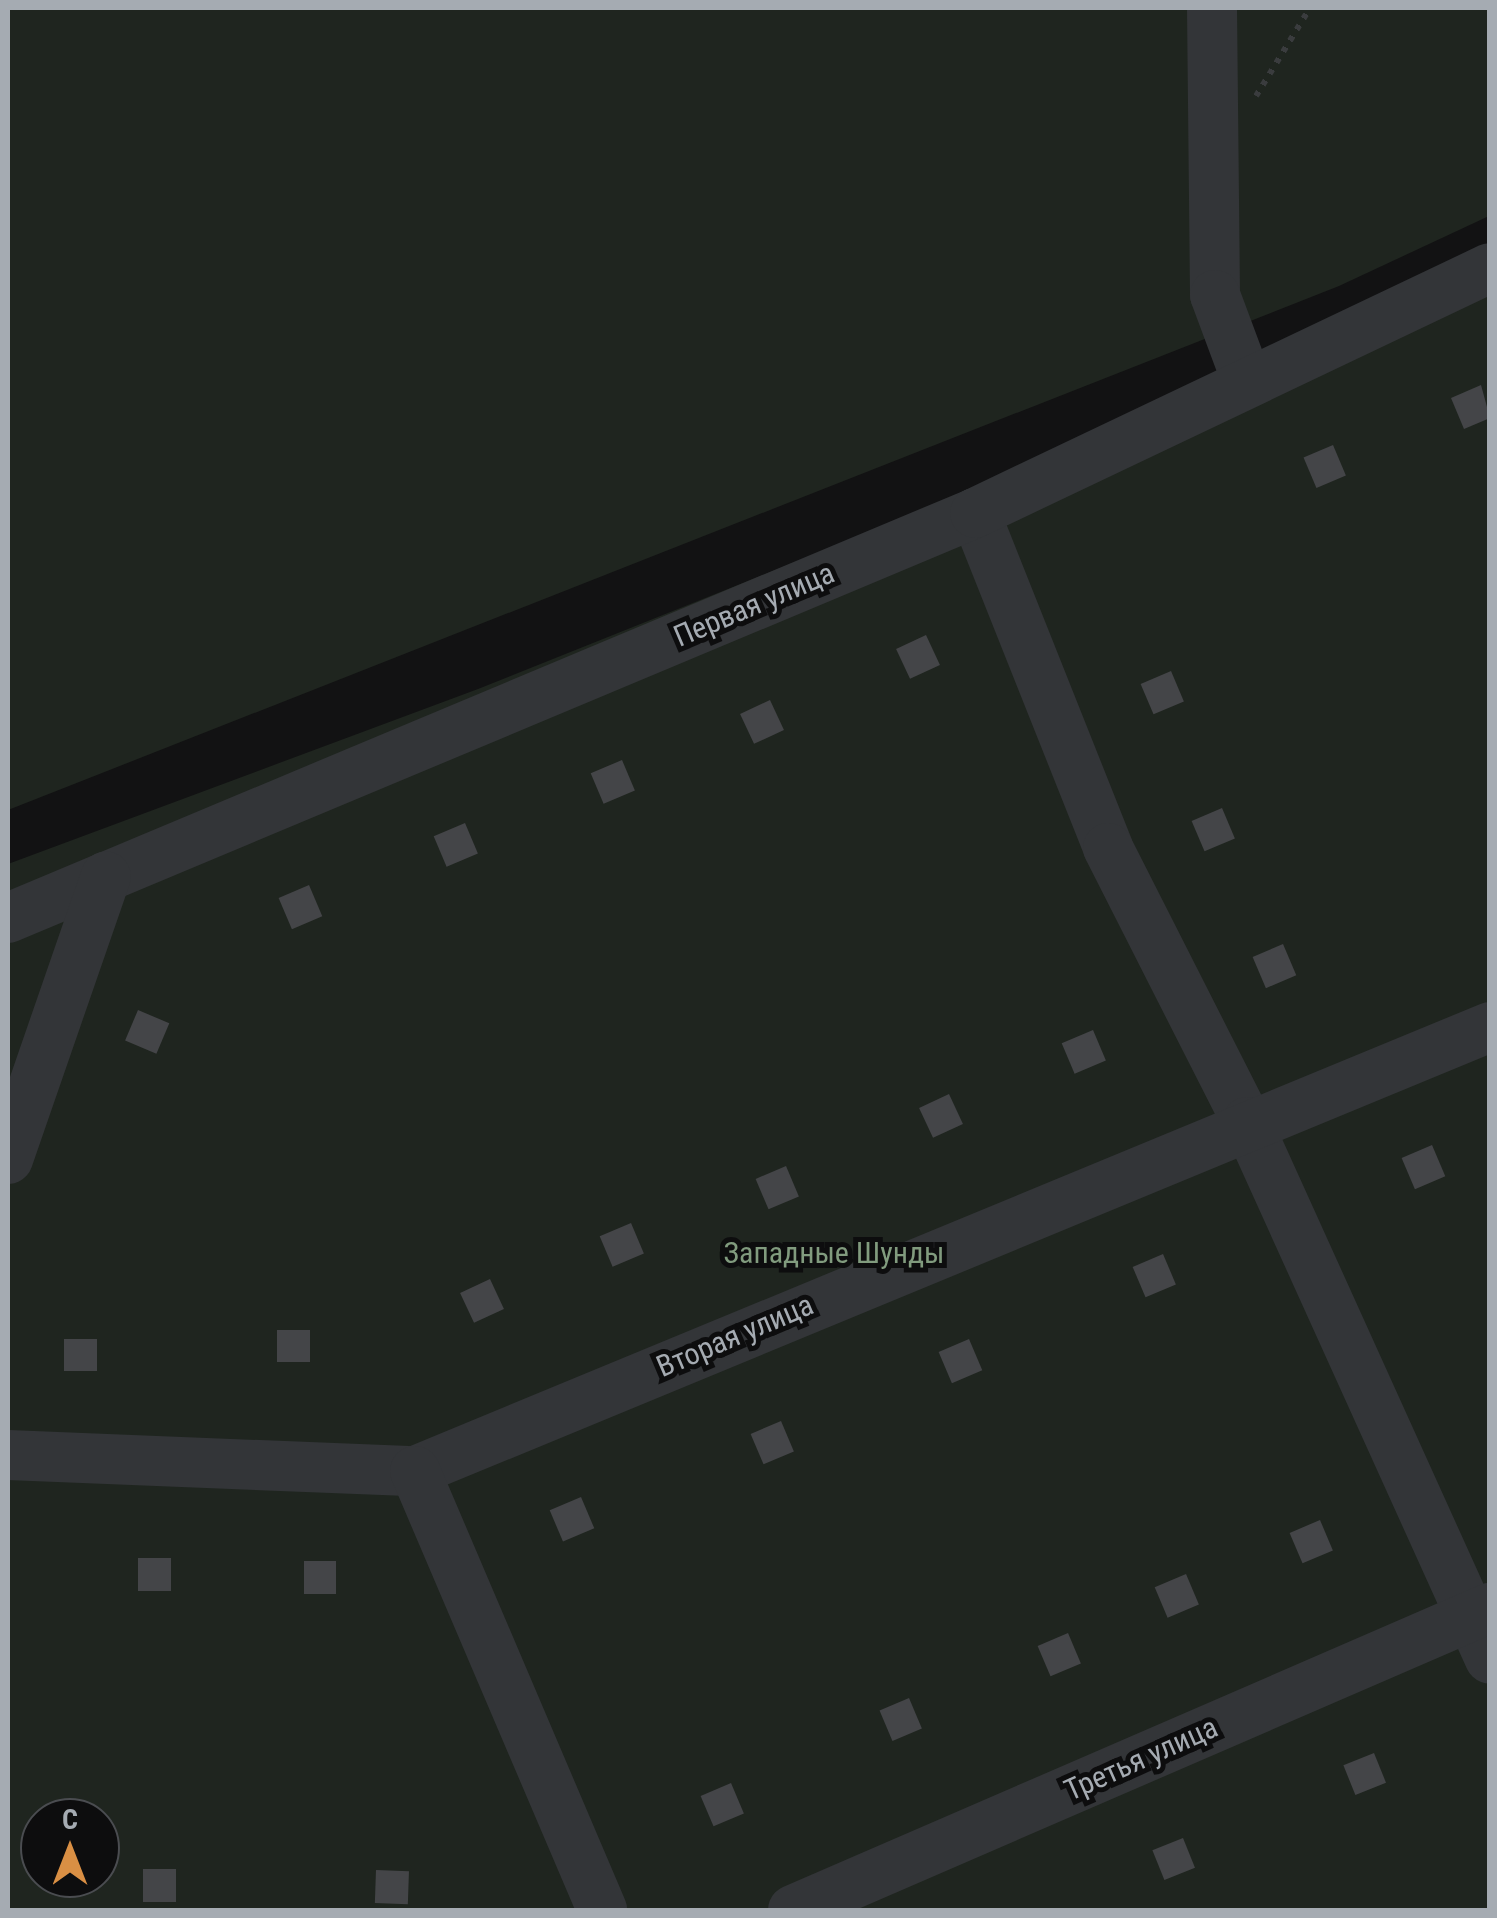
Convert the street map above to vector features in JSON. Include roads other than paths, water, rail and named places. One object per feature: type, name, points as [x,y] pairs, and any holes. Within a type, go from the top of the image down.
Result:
[{"type":"street","points":[[1212,8],[1215,296],[1247,381]]},
{"type":"street","name":"Первая улица","points":[[8,918],[976,512],[1490,268]]},
{"type":"street","points":[[976,512],[1108,848],[1247,1122],[1483,1627]]},
{"type":"street","points":[[8,1158],[106,876]]},
{"type":"street","name":"Вторая улица","points":[[8,1454],[414,1471],[1247,1122],[1490,1027]]},
{"type":"street","points":[[414,1471],[602,1910]]},
{"type":"street","name":"Третья улица","points":[[793,1910],[1483,1627]]},
{"type":"park label","name":"Западные Шунды","points":[[834,1253]]}]
